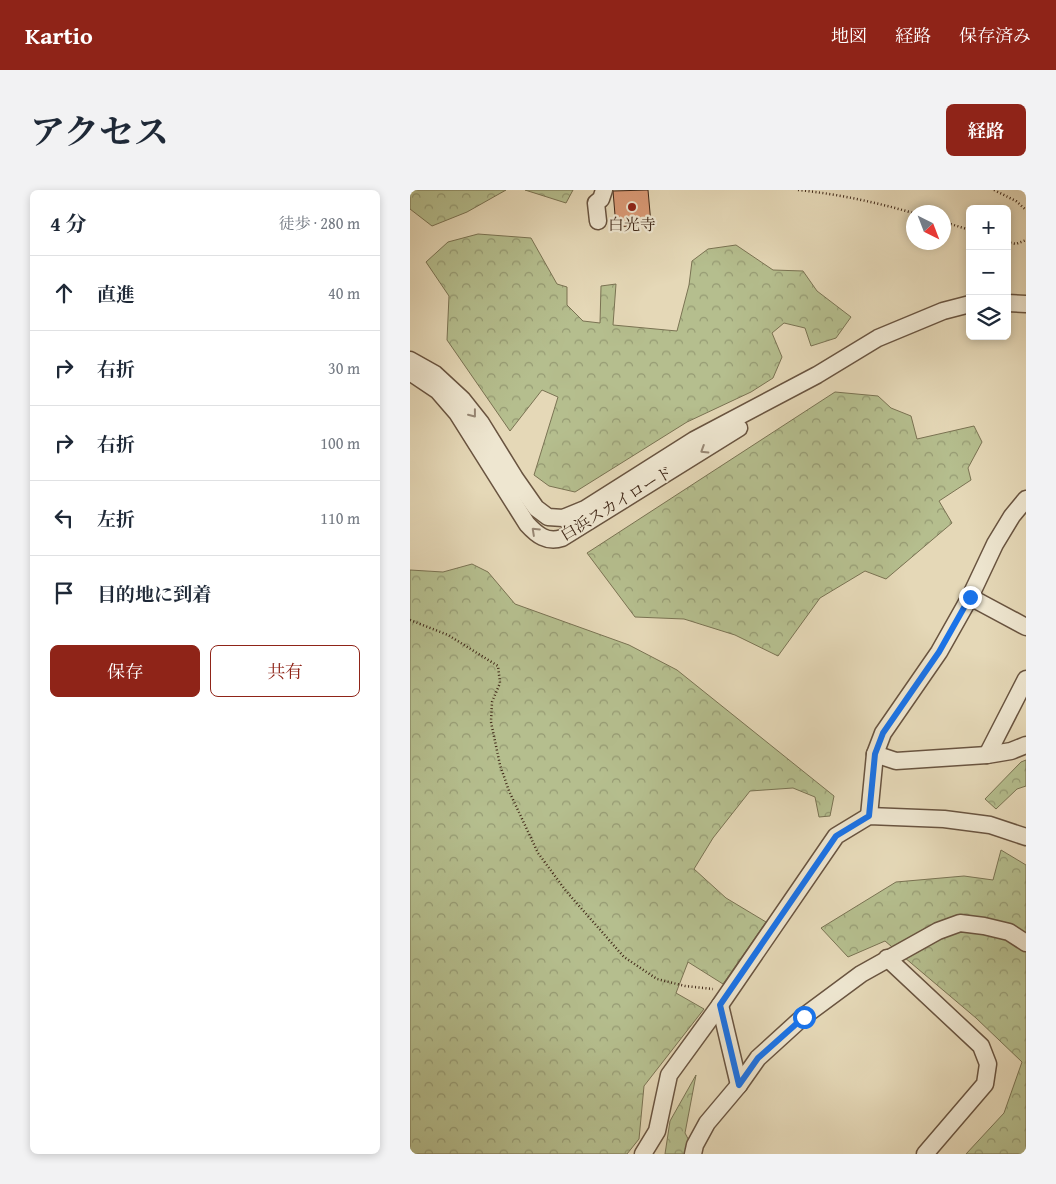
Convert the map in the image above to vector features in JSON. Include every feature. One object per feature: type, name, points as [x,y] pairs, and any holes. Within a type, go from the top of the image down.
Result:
[{"type":"street","points":[[598,221],[596,203],[601,199],[604,190]]},
{"type":"street","points":[[1011,303],[1026,304]]},
{"type":"street","name":"白浜スカイロード","points":[[410,360],[435,374],[462,399],[536,508],[548,517],[557,519],[579,512],[694,440],[817,375],[878,338],[943,311],[966,305]]},
{"type":"street","name":"白浜スカイロード","points":[[410,372],[438,391],[457,413],[536,534],[543,538],[556,540],[571,533],[787,398],[817,375]]},
{"type":"street","points":[[869,816],[875,754],[883,733],[939,652],[970,597],[995,544],[1012,516],[1026,499]]},
{"type":"street","points":[[970,597],[1026,627]]},
{"type":"street","points":[[987,755],[1026,679]]},
{"type":"street","points":[[875,754],[896,761],[987,755],[1011,751],[1026,744]]},
{"type":"street","points":[[643,1154],[657,1131],[669,1075],[732,989],[836,836],[869,816],[944,819],[990,825],[1026,837]]},
{"type":"street","points":[[693,1154],[695,1145],[707,1123],[739,1085],[758,1058],[804,1017],[887,958],[938,931],[960,923],[1009,932],[1026,943]]},
{"type":"street","points":[[887,958],[981,1046],[988,1064],[986,1084],[925,1154]]},
{"type":"street","points":[[720,1005],[739,1085]]},
{"type":"path","points":[[798,190],[832,193],[906,211]]},
{"type":"path","points":[[994,190],[1016,201],[1026,210]]},
{"type":"path","points":[[951,224],[966,229]]},
{"type":"path","points":[[1011,243],[1016,244],[1026,240]]},
{"type":"path","points":[[410,620],[448,635],[498,666],[500,683],[492,702],[491,722],[500,765],[509,790],[538,853],[566,890],[624,957],[657,979],[685,986],[732,989]]},
{"type":"green space","points":[[410,190],[506,190],[467,212],[432,226],[410,209]]},
{"type":"green space","points":[[525,190],[573,190],[566,203]]},
{"type":"green space","points":[[478,234],[531,238],[557,284],[567,287],[567,305],[583,321],[600,323],[601,286],[616,284],[613,325],[677,331],[689,285],[692,261],[708,249],[736,245],[773,270],[803,271],[817,291],[851,317],[836,338],[811,346],[805,328],[784,323],[772,333],[782,357],[773,378],[751,392],[687,422],[575,492],[549,486],[534,475],[558,397],[542,390],[510,431],[447,340],[449,296],[426,262],[448,242]]},
{"type":"green space","points":[[835,392],[878,396],[891,408],[911,416],[917,439],[974,426],[982,442],[968,468],[971,480],[939,501],[952,523],[886,579],[865,571],[820,598],[778,656],[735,635],[684,619],[635,617],[587,553]]},
{"type":"green space","points":[[472,564],[488,572],[515,604],[629,645],[677,670],[834,796],[830,816],[819,817],[815,797],[793,788],[750,791],[713,838],[694,869],[726,898],[766,922],[723,984],[688,962],[676,993],[704,1009],[644,1086],[639,1139],[627,1154],[410,1154],[410,570],[443,572]]},
{"type":"green space","points":[[1026,760],[1026,786],[1017,789],[996,809],[985,799],[1021,762]]},
{"type":"green space","points":[[1001,850],[1026,865],[1026,1154],[966,1154],[1004,1113],[1022,1062],[976,1018],[885,941],[848,957],[821,928],[896,882],[964,876],[993,880]]},
{"type":"green space","points":[[696,1075],[685,1133],[696,1154],[665,1154],[670,1121]]},
{"type":"building","name":"白光寺","points":[[648,190],[651,224],[616,227],[613,191]]},
{"type":"place","name":"白光寺","points":[[632,207]]},
{"type":"route","points":[[804,1017],[758,1058],[739,1085],[720,1005],[836,836],[869,816],[875,754],[883,733],[939,652],[970,597]]}]
